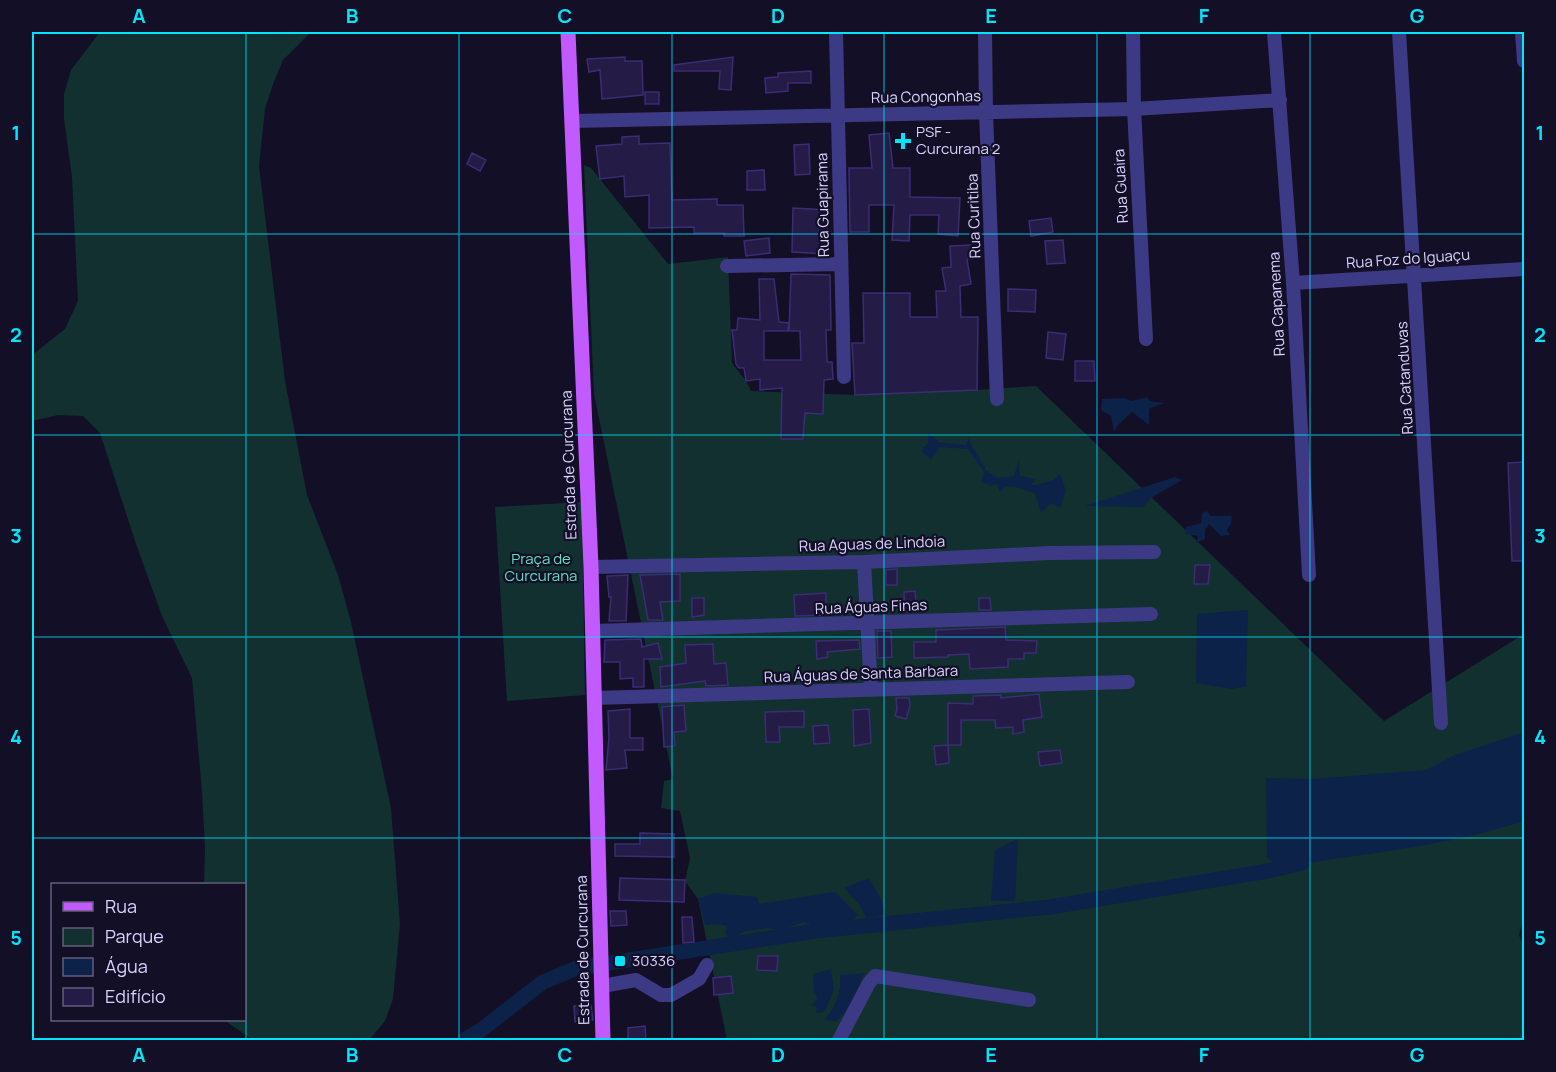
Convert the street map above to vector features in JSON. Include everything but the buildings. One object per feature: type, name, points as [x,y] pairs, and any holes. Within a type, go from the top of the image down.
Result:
[{"type":"main road","name":"Estrada de Curcurana","points":[[568,32],[591,567],[603,1041]]},
{"type":"street","name":"Rua Guapirama","points":[[836,32],[844,377]]},
{"type":"street","name":"Rua Curitiba","points":[[986,32],[986,112],[997,399]]},
{"type":"street","name":"Rua Guaira","points":[[1132,32],[1146,339]]},
{"type":"street","name":"Rua Capanema","points":[[1274,32],[1293,283],[1309,575]]},
{"type":"street","name":"Rua Catanduvas","points":[[1400,32],[1441,723]]},
{"type":"street","points":[[1522,32],[1524,62]]},
{"type":"street","name":"Rua Congonhas","points":[[572,121],[1134,109],[1280,100]]},
{"type":"street","points":[[727,266],[840,264]]},
{"type":"street","name":"Rua Foz do Iguaçu","points":[[1293,283],[1524,269]]},
{"type":"street","name":"Rua Aguas de Lindoia","points":[[591,567],[864,562],[1050,553],[1154,552]]},
{"type":"street","points":[[864,562],[870,690]]},
{"type":"street","name":"Rua Águas Finas","points":[[592,631],[1150,614]]},
{"type":"street","name":"Rua Águas de Santa Barbara","points":[[594,698],[1128,682]]},
{"type":"street","points":[[602,981],[636,980],[661,995],[671,995],[699,979],[707,964]]},
{"type":"street","points":[[839,1041],[869,983],[875,976],[1029,1000]]},
{"type":"green space","points":[[100,32],[311,32],[283,60],[273,84],[265,109],[259,166],[285,381],[307,495],[338,575],[351,622],[391,808],[400,924],[393,999],[385,1021],[369,1040],[253,1040],[225,1021],[246,1021],[246,883],[204,883],[202,792],[192,678],[162,616],[100,433],[83,416],[58,415],[32,421],[32,355],[65,329],[78,301],[72,177],[64,119],[64,94],[71,70]]},
{"type":"green space","points":[[584,165],[591,168],[668,264],[728,257],[732,363],[751,391],[855,395],[1036,386],[1384,721],[1524,634],[1524,916],[1519,935],[1524,948],[1524,1040],[727,1040],[698,899],[685,881],[690,858],[680,811],[661,808],[664,781],[673,779],[594,394]]},
{"type":"green space","name":"Praça de Curcurana","points":[[582,502],[585,695],[507,701],[495,507]]},
{"type":"water","points":[[1147,397],[1150,401],[1164,403],[1149,409],[1149,425],[1132,412],[1114,432],[1111,416],[1101,410],[1102,399],[1124,398],[1132,401]]},
{"type":"water","points":[[928,433],[939,442],[966,445],[969,438],[985,470],[998,478],[1014,476],[1019,460],[1020,476],[1036,479],[1030,486],[1052,481],[1060,474],[1066,491],[1060,508],[1051,503],[1041,513],[1035,493],[1017,487],[1005,487],[1000,492],[996,483],[991,486],[981,482],[984,472],[968,449],[940,447],[930,459],[921,451],[928,443]]},
{"type":"water","points":[[1175,477],[1182,480],[1151,498],[1143,507],[1085,506]]},
{"type":"water","points":[[1207,511],[1211,516],[1232,516],[1227,530],[1230,535],[1221,536],[1209,524],[1205,530],[1205,539],[1196,543],[1198,536],[1185,534],[1186,527],[1201,523],[1202,513]]},
{"type":"water","points":[[1248,610],[1246,686],[1232,689],[1196,683],[1197,614]]},
{"type":"water","points":[[1524,732],[1524,821],[1435,843],[1282,867],[1267,858],[1266,778],[1314,779],[1426,770],[1455,755]]},
{"type":"water","points":[[1018,839],[1015,901],[991,901],[995,850]]},
{"type":"water","points":[[869,878],[882,901],[885,915],[866,918],[859,904],[844,888]]},
{"type":"water","points":[[835,892],[858,915],[850,923],[831,922],[822,927],[804,922],[779,930],[768,928],[745,931],[731,939],[725,934],[727,926],[705,925],[698,899],[714,893],[757,897],[759,904]]},
{"type":"water","points":[[831,969],[834,990],[824,1012],[816,1013],[817,1007],[811,1005],[818,998],[814,993],[813,974]]},
{"type":"water","points":[[864,973],[846,1011],[836,1021],[825,1020],[837,999],[840,975]]},
{"type":"waterway","points":[[464,1040],[481,1030],[543,982],[577,968],[816,931],[1050,907],[1268,871],[1302,863]]},
{"type":"place","name":"PSF - Curcurana 2","points":[[903,141]]},
{"type":"place","name":"30336","points":[[620,961]]}]
